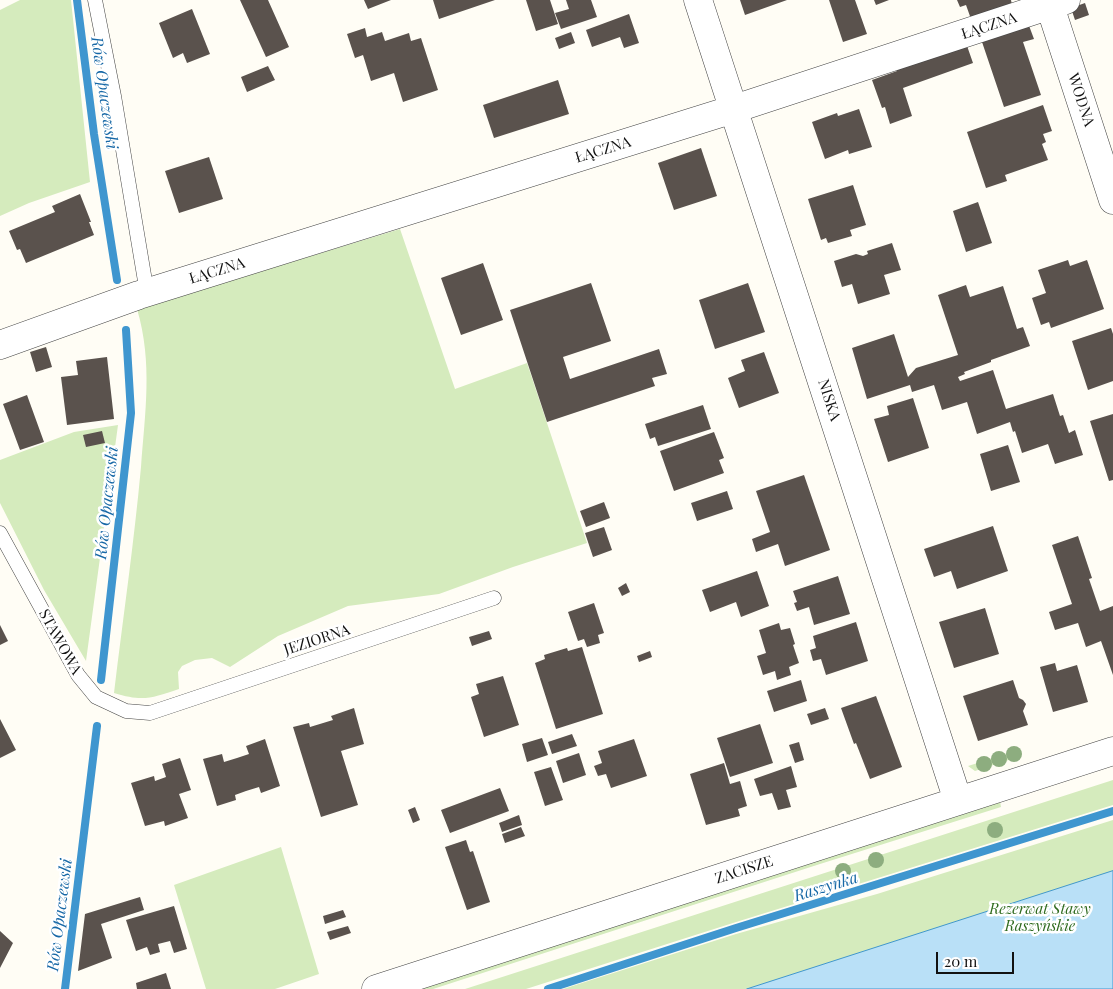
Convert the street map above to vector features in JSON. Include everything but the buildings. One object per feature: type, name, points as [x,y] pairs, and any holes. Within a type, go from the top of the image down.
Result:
[{"type":"street","name":"NISKA","points":[[698,0],[958,801]]},
{"type":"street","name":"ŁĄCZNA","points":[[143,294],[734,109],[1055,2]]},
{"type":"street","name":"WODNA","points":[[1055,2],[1113,200]]},
{"type":"street","points":[[0,345],[143,294]]},
{"type":"street","name":"ZACISZE","points":[[376,989],[1113,751]]},
{"type":"lane","points":[[95,0],[114,96],[143,294]]},
{"type":"lane","name":"STAWOWA","points":[[0,533],[78,675],[96,697],[126,711],[150,713]]},
{"type":"lane","name":"JEZIORNA","points":[[150,713],[494,598]]},
{"type":"green space","points":[[20,0],[71,0],[90,182],[29,203],[0,216],[0,10]]},
{"type":"green space","points":[[400,229],[455,389],[527,363],[587,543],[439,594],[348,606],[278,636],[230,667],[212,658],[195,660],[182,666],[178,672],[179,689],[170,692],[147,698],[114,693],[135,524],[146,408],[145,349],[137,309]]},
{"type":"green space","points":[[118,425],[86,661],[44,590],[0,503],[0,460],[74,432]]},
{"type":"green space","points":[[1016,751],[1018,757],[975,771],[968,766]]},
{"type":"green space","points":[[1113,780],[1113,805],[526,989],[465,989]]},
{"type":"green space","points":[[1000,801],[1001,807],[433,989],[414,989]]},
{"type":"green space","name":"Rezerwat Stawy Raszyńskie","points":[[1113,820],[1113,989],[563,989],[736,934],[877,894]]},
{"type":"green space","points":[[281,847],[319,974],[275,989],[206,989],[174,885]]},
{"type":"water","points":[[1113,871],[1113,989],[747,989]]},
{"type":"waterway","name":"Rów Opaczewski","points":[[77,0],[94,134],[117,280]]},
{"type":"waterway","name":"Rów Opaczewski","points":[[101,680],[131,413],[126,330]]},
{"type":"waterway","name":"Rów Opaczewski","points":[[65,989],[97,726]]},
{"type":"waterway","name":"Raszynka","points":[[548,989],[736,928],[1113,811]]}]
